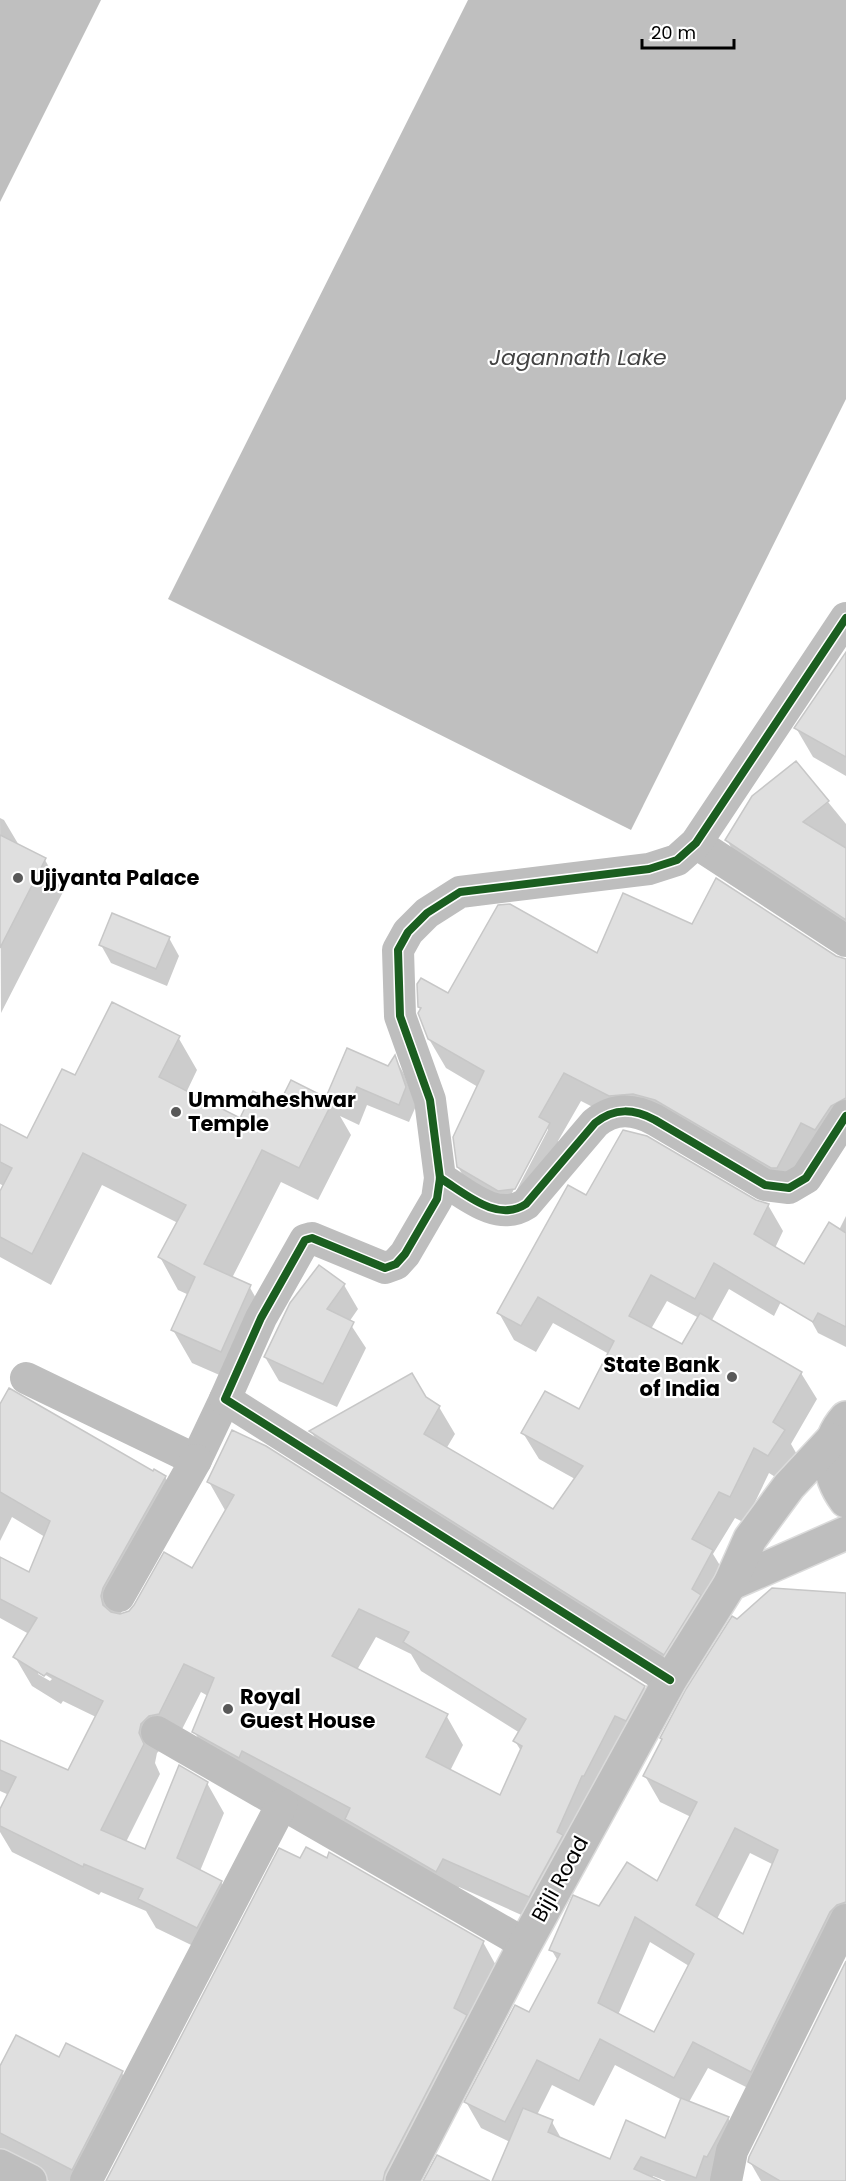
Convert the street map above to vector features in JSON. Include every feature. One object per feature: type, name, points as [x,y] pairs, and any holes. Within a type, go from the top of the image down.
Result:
[{"type":"main road","name":"Bijli Road","points":[[402,2181],[525,1944],[670,1680],[730,1584],[750,1539],[763,1517],[839,1429]]},
{"type":"main road","points":[[839,1429],[829,1463],[835,1485],[846,1502]]},
{"type":"main road","points":[[730,1584],[846,1533]]},
{"type":"main road","points":[[0,2166],[30,2181]]},
{"type":"street","points":[[119,1596],[196,1460],[261,1318],[304,1240],[312,1238],[385,1268],[396,1264],[436,1199],[440,1179],[430,1100],[400,1016],[398,950],[408,932],[427,913],[460,892],[650,869],[677,860],[696,843],[846,618]]},
{"type":"street","points":[[696,843],[846,941]]},
{"type":"street","points":[[440,1179],[494,1210],[517,1210],[526,1204],[595,1123],[606,1114],[622,1110],[639,1112],[656,1120],[765,1185],[789,1188],[806,1178],[846,1116]]},
{"type":"street","points":[[26,1378],[196,1460]]},
{"type":"street","points":[[225,1399],[670,1680]]},
{"type":"street","points":[[157,1732],[525,1944]]},
{"type":"street","points":[[86,2181],[282,1804]]},
{"type":"street","points":[[726,2181],[732,2151],[846,1920]]},
{"type":"water","points":[[0,0],[101,0],[0,202]]},
{"type":"water","name":"Jagannath Lake","points":[[468,0],[846,0],[846,399],[631,830],[168,599]]},
{"type":"building","points":[[846,652],[846,757],[794,728]]},
{"type":"building","points":[[796,761],[829,801],[803,822],[846,848],[846,920],[725,840],[752,796]]},
{"type":"building","name":"Ujjyanta Palace","points":[[0,835],[46,858],[0,948]]},
{"type":"building","points":[[716,878],[836,956],[846,959],[846,1098],[831,1106],[815,1130],[801,1123],[777,1168],[771,1168],[655,1100],[633,1094],[609,1096],[564,1073],[539,1117],[550,1123],[515,1189],[498,1191],[457,1167],[453,1137],[484,1071],[428,1039],[418,1013],[421,1008],[418,1007],[417,984],[421,978],[448,993],[498,905],[510,904],[597,953],[623,893],[692,924]]},
{"type":"building","points":[[112,913],[170,937],[156,969],[99,945]]},
{"type":"building","points":[[112,1002],[180,1036],[159,1077],[240,1118],[253,1091],[279,1104],[291,1080],[333,1101],[299,1168],[262,1150],[204,1264],[251,1285],[221,1352],[171,1330],[195,1277],[158,1257],[186,1205],[83,1153],[32,1254],[0,1237],[0,1191],[12,1168],[0,1162],[0,1124],[27,1138],[62,1069],[75,1075]]},
{"type":"building","points":[[347,1048],[388,1066],[395,1055],[406,1087],[399,1105],[357,1087],[349,1107],[326,1097]]},
{"type":"building","points":[[623,1130],[647,1136],[756,1200],[769,1204],[754,1234],[804,1264],[829,1222],[846,1233],[846,1327],[818,1313],[813,1322],[714,1263],[695,1299],[651,1275],[629,1316],[682,1344],[700,1313],[802,1372],[773,1422],[785,1430],[768,1456],[754,1448],[730,1497],[719,1492],[692,1539],[713,1550],[692,1589],[701,1595],[664,1655],[309,1431],[412,1373],[426,1397],[440,1406],[424,1434],[553,1509],[583,1466],[521,1433],[545,1391],[579,1409],[614,1341],[538,1297],[521,1326],[497,1313],[568,1185],[586,1195]]},
{"type":"building","points":[[319,1265],[345,1284],[327,1309],[354,1322],[323,1384],[264,1357],[290,1303]]},
{"type":"building","points":[[9,1388],[153,1471],[154,1469],[166,1476],[103,1588],[101,1596],[103,1605],[111,1612],[120,1614],[129,1611],[164,1552],[192,1568],[234,1495],[207,1482],[232,1430],[266,1446],[645,1686],[626,1721],[615,1716],[582,1776],[557,1832],[563,1835],[529,1897],[443,1859],[436,1872],[345,1819],[350,1808],[242,1751],[239,1758],[192,1732],[214,1678],[184,1664],[159,1714],[149,1716],[141,1724],[139,1733],[144,1744],[101,1830],[145,1849],[179,1765],[208,1782],[177,1858],[222,1881],[197,1928],[138,1899],[143,1889],[84,1864],[83,1867],[0,1826],[0,1809],[16,1777],[0,1770],[0,1740],[68,1770],[103,1701],[47,1673],[44,1676],[13,1657],[37,1618],[0,1599],[0,1557],[29,1572],[50,1521],[0,1492],[0,1404]],"holes":[[[359,1609],[409,1632],[403,1642],[526,1719],[513,1741],[522,1746],[500,1795],[426,1757],[448,1714],[332,1656]]]},
{"type":"building","points":[[772,1588],[846,1593],[846,1902],[837,1905],[830,1912],[751,2072],[693,2042],[674,2078],[600,2039],[579,2081],[537,2060],[505,2122],[464,2102],[515,2005],[529,2012],[560,1954],[549,1950],[573,1895],[599,1906],[627,1862],[657,1881],[697,1802],[643,1776],[686,1689],[732,1616],[737,1619]],"holes":[[[735,1828],[778,1850],[743,1934],[696,1905]],[[635,1917],[694,1954],[654,2032],[598,2003]]]},
{"type":"building","points":[[306,1847],[327,1858],[329,1852],[484,1941],[454,2008],[467,2015],[385,2172],[383,2181],[106,2181],[279,1848],[300,1858]]},
{"type":"building","points":[[846,1961],[846,2181],[780,2181],[748,2162],[749,2157]]},
{"type":"building","points":[[16,2035],[59,2057],[66,2043],[123,2071],[72,2170],[0,2133],[0,2066]]},
{"type":"building","points":[[681,2098],[729,2117],[707,2157],[704,2156],[696,2178],[641,2157],[634,2169],[661,2181],[492,2181],[523,2108],[553,2120],[548,2132],[610,2159],[626,2120],[665,2138]]},
{"type":"building","points":[[437,2155],[490,2181],[423,2181]]},
{"type":"cycle path","points":[[670,1680],[225,1399],[261,1318],[305,1240],[312,1238],[385,1268],[396,1264],[405,1254],[437,1199],[440,1178],[430,1100],[400,1016],[398,950],[408,932],[427,913],[460,892],[649,869],[677,860],[696,843],[846,618]]},
{"type":"cycle path","points":[[440,1178],[482,1204],[504,1210],[515,1209],[526,1204],[595,1123],[610,1114],[625,1111],[655,1120],[765,1185],[789,1188],[806,1178],[846,1116]]},
{"type":"place","name":"Ujjyanta Palace","points":[[18,878]]},
{"type":"place","name":"Ummaheshwar Temple","points":[[176,1112]]},
{"type":"place","name":"State Bank of India","points":[[732,1377]]},
{"type":"place","name":"Royal Guest House","points":[[228,1709]]}]
